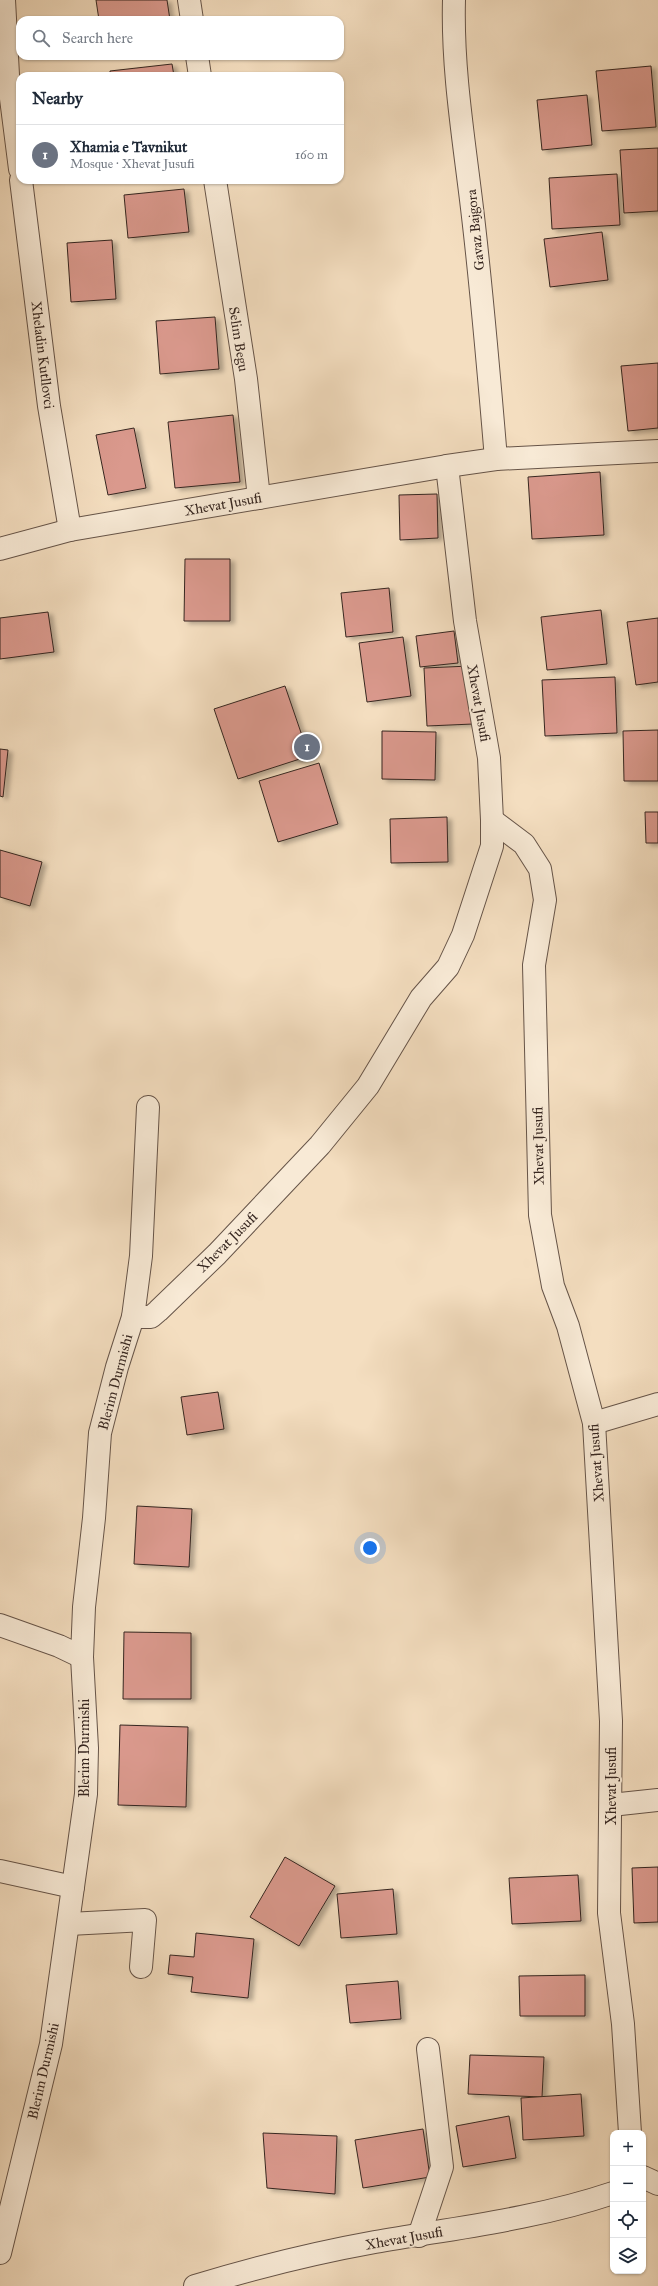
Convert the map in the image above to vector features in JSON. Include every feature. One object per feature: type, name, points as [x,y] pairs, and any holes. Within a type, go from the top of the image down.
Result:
[{"type":"street","points":[[4,0],[8,75],[16,138]]},
{"type":"street","points":[[189,0],[191,16]]},
{"type":"street","name":"Gavaz Bajgora","points":[[454,0],[453,20],[460,97],[479,264],[496,459]]},
{"type":"street","points":[[198,60],[199,72]]},
{"type":"street","name":"Xheladin Kutllovci","points":[[21,184],[49,406],[70,530]]},
{"type":"street","name":"Selim Begu","points":[[216,184],[246,379],[259,498]]},
{"type":"street","name":"Xhevat Jusufi","points":[[0,549],[70,530],[447,466],[496,459],[658,451]]},
{"type":"street","name":"Xhevat Jusufi","points":[[133,1317],[151,1317],[217,1254],[320,1145],[368,1086],[422,998],[448,967],[463,936],[492,846],[492,820],[489,758],[465,621],[447,466]]},
{"type":"street","name":"Xhevat Jusufi","points":[[492,820],[524,844],[540,869],[545,900],[534,965],[540,1215],[553,1286],[568,1326],[594,1423],[611,1721],[609,1913],[623,2024],[630,2130]]},
{"type":"street","name":"Blerim Durmishi","points":[[0,2253],[51,2044],[86,1794],[87,1748],[82,1657],[84,1607],[94,1518],[100,1433],[117,1367],[133,1317],[141,1256],[148,1107]]},
{"type":"street","points":[[594,1423],[658,1404]]},
{"type":"street","points":[[0,1625],[59,1646],[82,1657]]},
{"type":"street","points":[[611,1805],[658,1800]]},
{"type":"street","points":[[0,1871],[73,1887]]},
{"type":"street","points":[[69,1924],[146,1920],[141,1967]]},
{"type":"street","points":[[419,2236],[442,2167],[428,2049]]},
{"type":"street","points":[[646,2178],[658,2184]]},
{"type":"street","name":"Xhevat Jusufi","points":[[195,2286],[295,2259],[376,2242],[419,2236],[573,2207],[610,2194]]},
{"type":"building","points":[[96,0],[167,0],[169,16],[98,16]]},
{"type":"building","points":[[172,64],[173,72],[110,72]]},
{"type":"building","points":[[651,66],[656,127],[602,131],[596,71]]},
{"type":"building","points":[[587,95],[592,145],[542,150],[537,100]]},
{"type":"building","points":[[658,148],[658,211],[624,213],[620,150]]},
{"type":"building","points":[[617,174],[620,225],[552,229],[549,178]]},
{"type":"building","points":[[184,189],[189,232],[128,238],[124,195]]},
{"type":"building","points":[[602,232],[608,280],[550,287],[544,239]]},
{"type":"building","points":[[112,240],[116,299],[71,302],[67,243]]},
{"type":"building","points":[[215,317],[219,369],[160,374],[156,321]]},
{"type":"building","points":[[658,363],[658,428],[628,431],[621,366]]},
{"type":"building","points":[[233,415],[240,482],[175,488],[168,422]]},
{"type":"building","points":[[134,428],[146,488],[108,495],[96,435]]},
{"type":"building","points":[[600,472],[604,535],[532,539],[528,477]]},
{"type":"building","points":[[437,494],[438,538],[400,540],[399,495]]},
{"type":"building","points":[[185,559],[230,559],[230,621],[184,621]]},
{"type":"building","points":[[389,588],[393,632],[346,637],[341,593]]},
{"type":"building","points":[[601,610],[607,664],[547,670],[541,617]]},
{"type":"building","points":[[48,612],[54,652],[0,659],[0,618]]},
{"type":"building","points":[[658,618],[658,682],[636,685],[627,622]]},
{"type":"building","points":[[454,631],[458,663],[420,667],[416,636]]},
{"type":"building","points":[[403,637],[411,696],[367,702],[359,643]]},
{"type":"building","points":[[470,666],[473,724],[427,726],[424,668]]},
{"type":"building","points":[[615,677],[617,733],[545,736],[542,680]]},
{"type":"building","points":[[285,686],[309,756],[238,779],[214,709]]},
{"type":"building","points":[[658,730],[658,781],[624,781],[623,731]]},
{"type":"building","points":[[382,731],[436,732],[435,780],[382,779]]},
{"type":"building","points":[[0,749],[8,750],[3,797],[0,796]]},
{"type":"building","points":[[319,763],[338,824],[278,842],[259,781]]},
{"type":"building","points":[[645,812],[658,812],[658,843],[646,843]]},
{"type":"building","points":[[447,817],[448,862],[391,863],[390,819]]},
{"type":"building","points":[[0,850],[42,862],[30,906],[0,897]]},
{"type":"building","points":[[218,1392],[224,1429],[187,1435],[181,1397]]},
{"type":"building","points":[[137,1506],[192,1509],[189,1567],[134,1564]]},
{"type":"building","points":[[124,1632],[191,1633],[191,1699],[123,1699]]},
{"type":"building","points":[[120,1725],[188,1727],[186,1807],[118,1805]]},
{"type":"building","points":[[285,1857],[335,1886],[299,1946],[250,1917]]},
{"type":"building","points":[[658,1867],[658,1922],[634,1923],[632,1868]]},
{"type":"building","points":[[578,1875],[581,1921],[512,1924],[509,1878]]},
{"type":"building","points":[[393,1889],[397,1934],[341,1938],[337,1894]]},
{"type":"building","points":[[196,1933],[254,1939],[248,1998],[191,1992],[193,1977],[168,1974],[170,1955],[194,1957]]},
{"type":"building","points":[[585,1975],[585,2016],[520,2016],[519,1976]]},
{"type":"building","points":[[398,1981],[401,2019],[350,2023],[346,1985]]},
{"type":"building","points":[[470,2055],[544,2057],[542,2097],[468,2094]]},
{"type":"building","points":[[581,2094],[584,2136],[523,2140],[521,2098]]},
{"type":"building","points":[[509,2116],[516,2158],[463,2167],[456,2126]]},
{"type":"building","points":[[423,2129],[430,2177],[363,2188],[355,2140]]},
{"type":"building","points":[[263,2133],[337,2136],[335,2194],[267,2188]]},
{"type":"place","name":"Xhamia e Tavnikut","points":[[307,747]]}]
